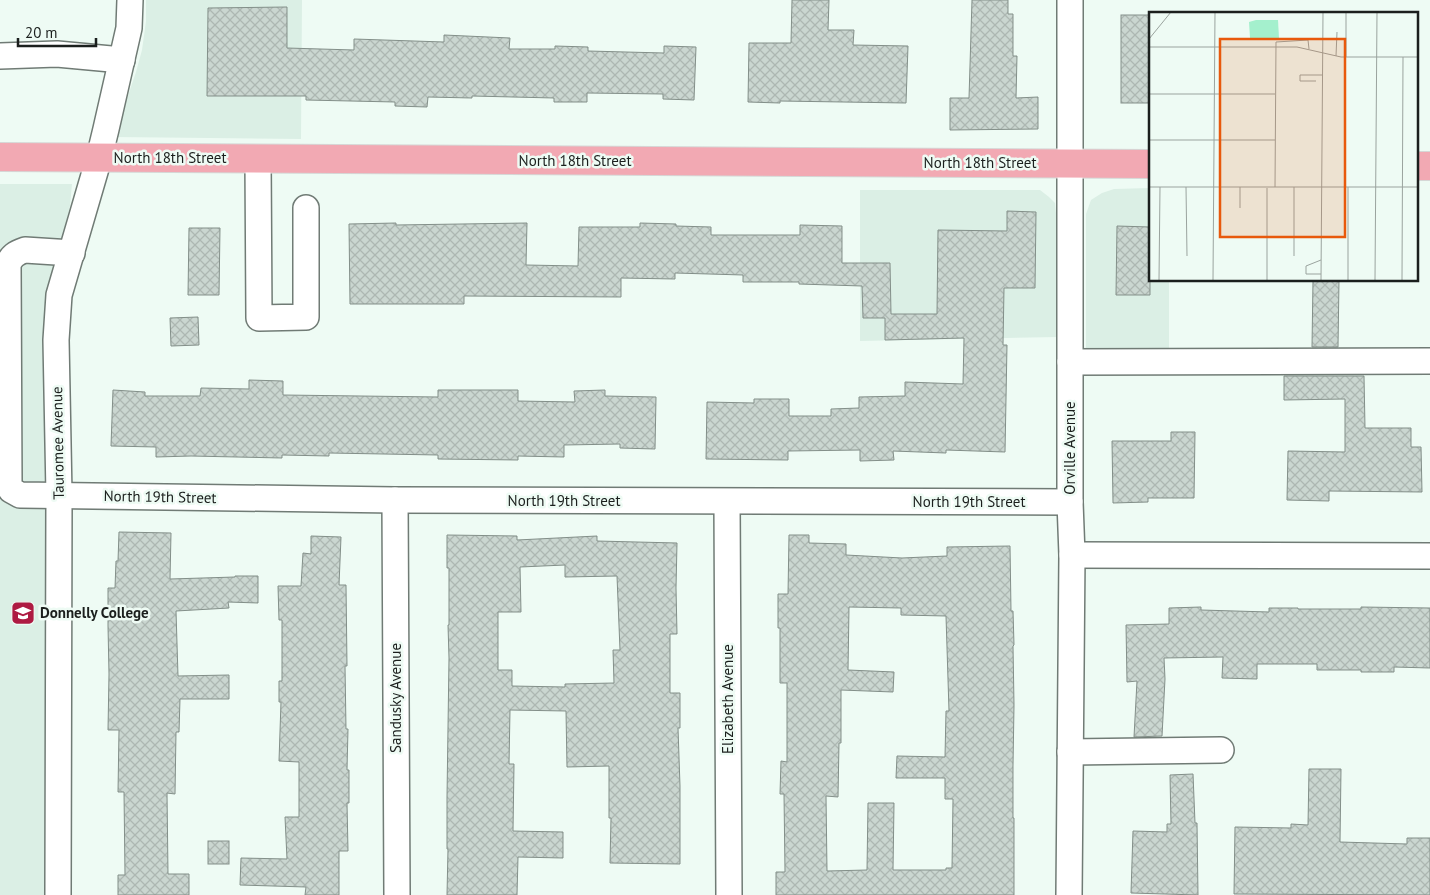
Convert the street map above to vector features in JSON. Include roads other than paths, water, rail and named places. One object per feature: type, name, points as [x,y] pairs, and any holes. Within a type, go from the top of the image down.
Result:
[{"type":"main road","name":"North 18th Street","points":[[0,157],[1149,164]]},
{"type":"street","name":"Tauromee Avenue","points":[[58,895],[59,495],[56,340],[59,295],[99,158],[129,28],[130,0]]},
{"type":"street","name":"Orville Avenue","points":[[1069,895],[1072,555],[1070,502],[1070,0]]},
{"type":"street","points":[[0,56],[58,54],[122,60]]},
{"type":"street","points":[[258,159],[259,318],[306,318],[306,208]]},
{"type":"street","name":"North 19th Street","points":[[72,253],[25,250],[18,252],[8,265],[9,486],[11,490],[20,495],[395,500],[1070,502]]},
{"type":"street","points":[[1070,362],[1430,361]]},
{"type":"street","name":"Sandusky Avenue","points":[[395,500],[397,895]]},
{"type":"street","name":"Elizabeth Avenue","points":[[727,502],[729,895]]},
{"type":"street","points":[[1072,555],[1430,556]]},
{"type":"street","points":[[1070,752],[1221,750]]},
{"type":"place","name":"Donnelly College","points":[[23,613]]}]
